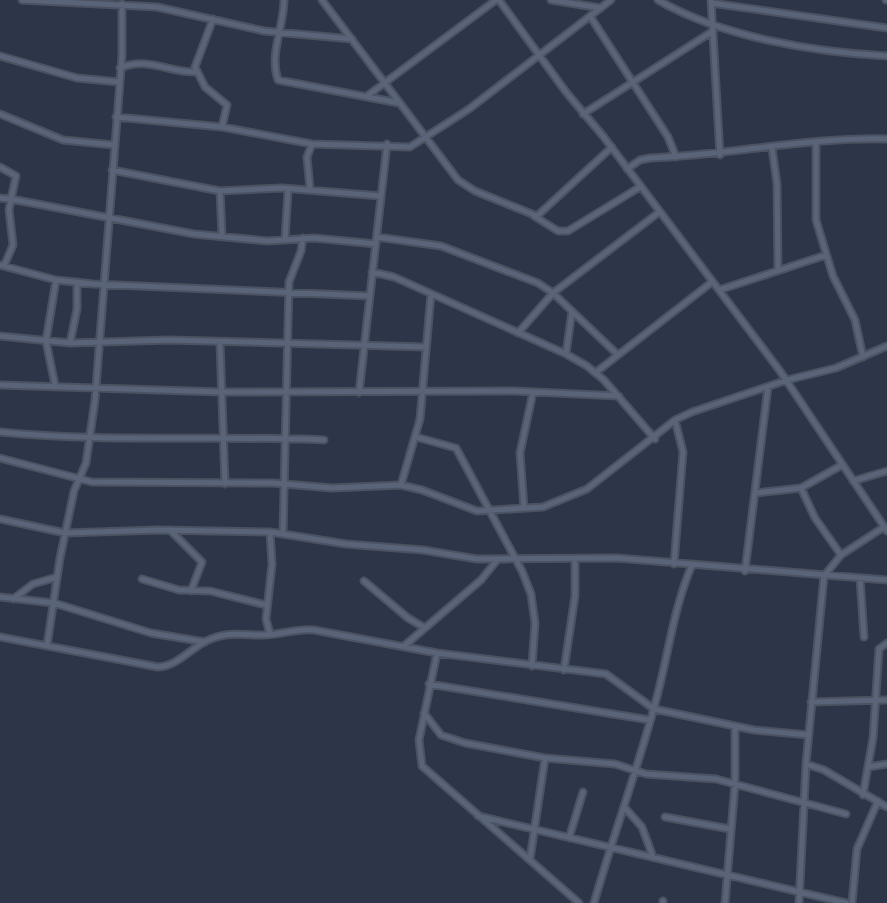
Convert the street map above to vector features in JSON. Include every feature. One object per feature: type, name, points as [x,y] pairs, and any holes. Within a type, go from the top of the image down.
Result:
[{"type":"street","points":[[22,0],[122,4],[280,33],[352,39]]},
{"type":"street","points":[[284,0],[277,42],[278,80],[398,103]]},
{"type":"street","points":[[322,0],[382,83],[464,186],[534,216],[558,231],[568,231],[640,187]]},
{"type":"street","points":[[367,96],[497,0],[787,380],[886,529],[841,555],[824,576],[803,801],[799,903]]},
{"type":"street","points":[[551,0],[601,8]]},
{"type":"street","points":[[116,117],[222,127],[312,144],[387,144],[410,147],[427,139],[611,0]]},
{"type":"street","points":[[658,0],[713,28],[804,48],[887,56]]},
{"type":"street","points":[[720,155],[711,1],[887,28]]},
{"type":"street","points":[[47,646],[65,533],[90,436],[96,388],[120,68],[122,4]]},
{"type":"street","points":[[590,16],[668,137],[676,157]]},
{"type":"street","points":[[213,19],[195,62],[196,72],[205,87],[227,105],[222,127]]},
{"type":"street","points":[[583,114],[632,80],[668,62],[713,28]]},
{"type":"street","points":[[0,57],[76,78],[119,82]]},
{"type":"street","points":[[120,68],[136,62],[177,72],[196,72]]},
{"type":"street","points":[[0,114],[63,140],[114,145]]},
{"type":"street","points":[[627,169],[643,159],[720,155],[816,142],[887,139]]},
{"type":"street","points":[[816,142],[816,220],[826,256],[855,320],[863,357]]},
{"type":"street","points":[[310,189],[307,157],[312,144]]},
{"type":"street","points":[[359,393],[362,346],[387,144]]},
{"type":"street","points":[[534,216],[546,211],[612,148]]},
{"type":"street","points":[[772,148],[777,173],[778,271]]},
{"type":"street","points":[[0,167],[16,176],[9,210],[13,245],[2,266],[56,280],[77,282],[369,296]]},
{"type":"street","points":[[113,170],[220,191],[255,188],[288,191],[310,189],[381,196]]},
{"type":"street","points":[[220,191],[222,235]]},
{"type":"street","points":[[285,240],[288,191]]},
{"type":"street","points":[[0,198],[194,234],[376,244]]},
{"type":"street","points":[[518,333],[554,293],[658,213]]},
{"type":"street","points":[[377,237],[441,246],[538,283],[554,293],[618,355]]},
{"type":"street","points":[[283,534],[288,292],[303,238]]},
{"type":"street","points":[[719,290],[826,256]]},
{"type":"street","points":[[372,272],[394,277],[566,354],[595,373],[619,396],[655,439]]},
{"type":"street","points":[[55,385],[46,341],[56,280]]},
{"type":"street","points":[[70,343],[77,309],[77,282]]},
{"type":"street","points":[[595,373],[712,282]]},
{"type":"street","points":[[401,485],[416,437],[430,294]]},
{"type":"street","points":[[566,354],[572,311]]},
{"type":"street","points":[[0,336],[99,344],[169,340],[426,347]]},
{"type":"street","points":[[220,343],[225,484]]},
{"type":"street","points":[[0,458],[80,479],[120,484],[285,484],[332,488],[401,485],[422,490],[465,508],[488,512],[524,508],[554,504],[587,489],[692,411],[787,380],[809,377],[887,346]]},
{"type":"street","points":[[0,385],[220,392],[533,392],[619,396]]},
{"type":"street","points":[[745,571],[768,386]]},
{"type":"street","points":[[524,508],[520,453],[533,392]]},
{"type":"street","points":[[674,564],[683,452],[676,421]]},
{"type":"street","points":[[0,432],[58,437],[168,439],[222,436],[324,440]]},
{"type":"street","points":[[416,437],[447,443],[456,448],[513,559],[522,571],[531,594],[535,623],[533,666]]},
{"type":"street","points":[[756,493],[801,488],[842,465]]},
{"type":"street","points":[[853,481],[887,471]]},
{"type":"street","points":[[801,488],[815,518],[841,555]]},
{"type":"street","points":[[0,519],[65,533],[170,530],[270,532],[477,559],[617,558],[745,571],[887,580]]},
{"type":"street","points":[[170,530],[202,562],[191,591]]},
{"type":"street","points":[[270,532],[272,564],[266,605],[270,634]]},
{"type":"street","points":[[404,646],[481,580],[498,559]]},
{"type":"street","points":[[564,670],[575,596],[575,559]]},
{"type":"street","points":[[594,903],[654,709],[672,628],[692,565]]},
{"type":"street","points":[[13,598],[33,584],[57,577]]},
{"type":"street","points":[[860,578],[864,637]]},
{"type":"street","points":[[142,579],[266,605]]},
{"type":"street","points":[[364,581],[408,618],[425,628]]},
{"type":"street","points":[[0,597],[54,603],[151,633],[205,642]]},
{"type":"street","points":[[0,637],[158,667],[175,663],[205,642],[241,631],[270,634],[296,628],[437,653],[606,674],[654,709],[736,727],[809,735]]},
{"type":"street","points":[[863,795],[876,701],[879,649],[887,643]]},
{"type":"street","points":[[437,653],[419,740],[422,766],[579,903]]},
{"type":"street","points":[[429,684],[650,720]]},
{"type":"street","points":[[811,702],[887,700]]},
{"type":"street","points":[[424,713],[441,735],[465,743],[545,758],[586,760],[659,776],[703,777],[846,814]]},
{"type":"street","points":[[726,903],[735,784],[736,727]]},
{"type":"street","points":[[530,859],[532,831],[545,758]]},
{"type":"street","points":[[806,764],[824,770],[882,804]]},
{"type":"street","points":[[868,767],[887,764]]},
{"type":"street","points":[[569,838],[583,792]]},
{"type":"street","points":[[852,903],[857,849],[887,799]]},
{"type":"street","points":[[625,808],[642,827],[653,857]]},
{"type":"street","points":[[478,816],[532,831],[846,903]]},
{"type":"street","points":[[665,817],[730,830]]},
{"type":"street","points":[[822,896],[825,903]]}]
